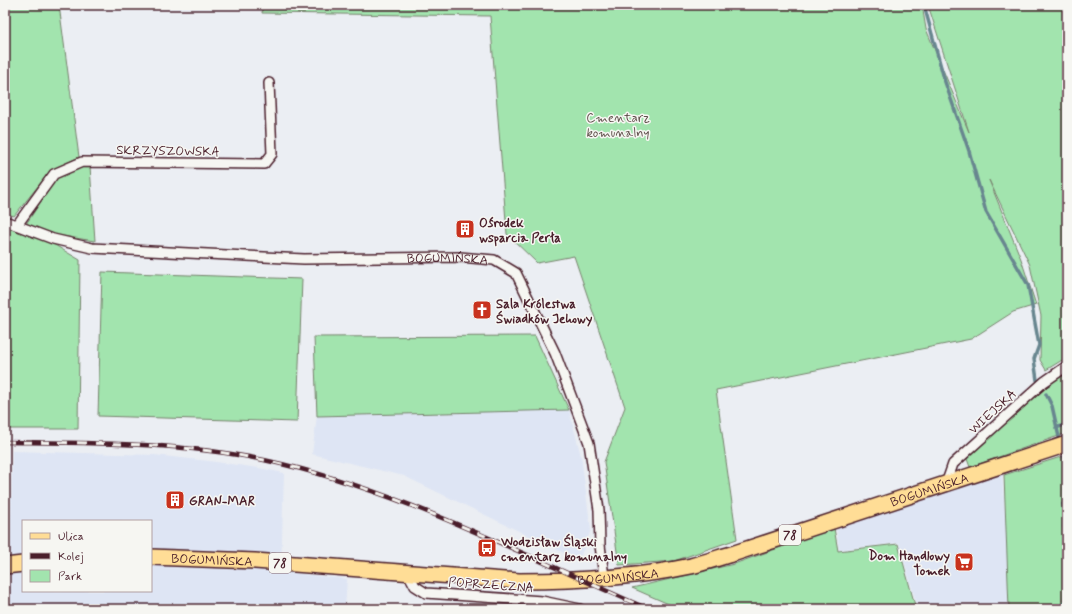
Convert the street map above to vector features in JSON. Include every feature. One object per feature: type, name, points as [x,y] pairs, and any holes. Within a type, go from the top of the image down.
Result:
[{"type":"main road","name":"BOGUMIŃSKA","points":[[152,558],[193,557],[519,581],[553,581],[653,573],[693,565],[1067,444]]},
{"type":"main road","points":[[5,566],[22,564]]},
{"type":"street","name":"SKRZYSZOWSKA","points":[[17,225],[54,174],[82,162],[264,164],[272,154],[269,83]]},
{"type":"street","points":[[5,221],[17,225]]},
{"type":"street","name":"BOGUMIŃSKA","points":[[17,225],[53,239],[92,248],[304,259],[460,257],[494,260],[516,273],[555,353],[589,443],[599,510],[600,545],[604,577]]},
{"type":"street","name":"WIEJSKA","points":[[946,484],[953,464],[1044,382],[1067,366]]},
{"type":"street","name":"POPRZECZNA","points":[[408,573],[416,586],[426,593],[542,601],[580,609]]},
{"type":"shaded area","points":[[569,410],[581,456],[591,530],[579,560],[404,476],[312,454],[317,416]]},
{"type":"shaded area","points":[[12,451],[154,455],[209,461],[284,473],[281,572],[347,579],[345,609],[11,609]]},
{"type":"shaded area","points":[[1002,474],[1008,554],[1009,609],[918,609],[899,543],[839,550],[836,526]]},
{"type":"green space","points":[[5,5],[59,5],[79,157],[51,170],[14,216],[5,213]]},
{"type":"green space","name":"Cmentarz komunalny","points":[[263,5],[922,5],[926,29],[969,132],[928,5],[1067,5],[1067,357],[1046,370],[1040,360],[1041,316],[1030,265],[989,180],[1021,259],[1036,305],[1013,312],[971,339],[716,390],[737,539],[674,561],[619,565],[604,462],[625,407],[574,256],[537,263],[507,234],[490,16],[262,13]]},
{"type":"green space","points":[[83,166],[90,166],[95,241],[55,235],[26,224],[58,176]]},
{"type":"green space","points":[[5,225],[53,244],[80,260],[78,429],[5,429]]},
{"type":"green space","points":[[102,272],[302,279],[297,422],[98,416]]},
{"type":"green space","points":[[535,336],[569,410],[317,416],[314,337]]},
{"type":"green space","points":[[1067,372],[1067,433],[970,467],[967,459],[989,435],[1040,390]]},
{"type":"green space","points":[[1067,455],[1067,609],[1009,609],[1004,475]]},
{"type":"green space","points":[[834,528],[838,551],[898,544],[916,609],[680,609],[632,588],[734,564]]},
{"type":"waterway","points":[[924,5],[945,82],[969,151],[986,212],[1028,285],[1039,345],[1034,359],[1037,380]]},
{"type":"waterway","points":[[1046,394],[1052,406],[1059,437]]},
{"type":"waterway","points":[[1056,428],[1067,424]]},
{"type":"waterway","points":[[1064,457],[1067,473]]},
{"type":"waterway","points":[[1067,486],[1065,489],[1067,490]]},
{"type":"waterway","points":[[5,497],[5,521]]},
{"type":"waterway","points":[[1067,499],[1063,504],[1065,512],[1064,527],[1067,529]]},
{"type":"waterway","points":[[1067,545],[1067,551]]},
{"type":"waterway","points":[[1064,609],[1067,581]]},
{"type":"waterway","points":[[5,602],[5,609]]},
{"type":"railway","points":[[5,442],[168,447],[232,454],[264,460],[363,488],[412,506],[459,525],[648,609]]},
{"type":"place","name":"Ośrodek wsparcia Perła","points":[[465,229]]},
{"type":"place","name":"Sala Królestwa Świadków Jehowy","points":[[482,310]]},
{"type":"place","name":"GRAN-MAR","points":[[175,500]]},
{"type":"place","name":"Wodzisław Śląski cmentarz komunalny","points":[[487,548]]},
{"type":"place","name":"Dom Handlowy Tomek","points":[[964,562]]}]
